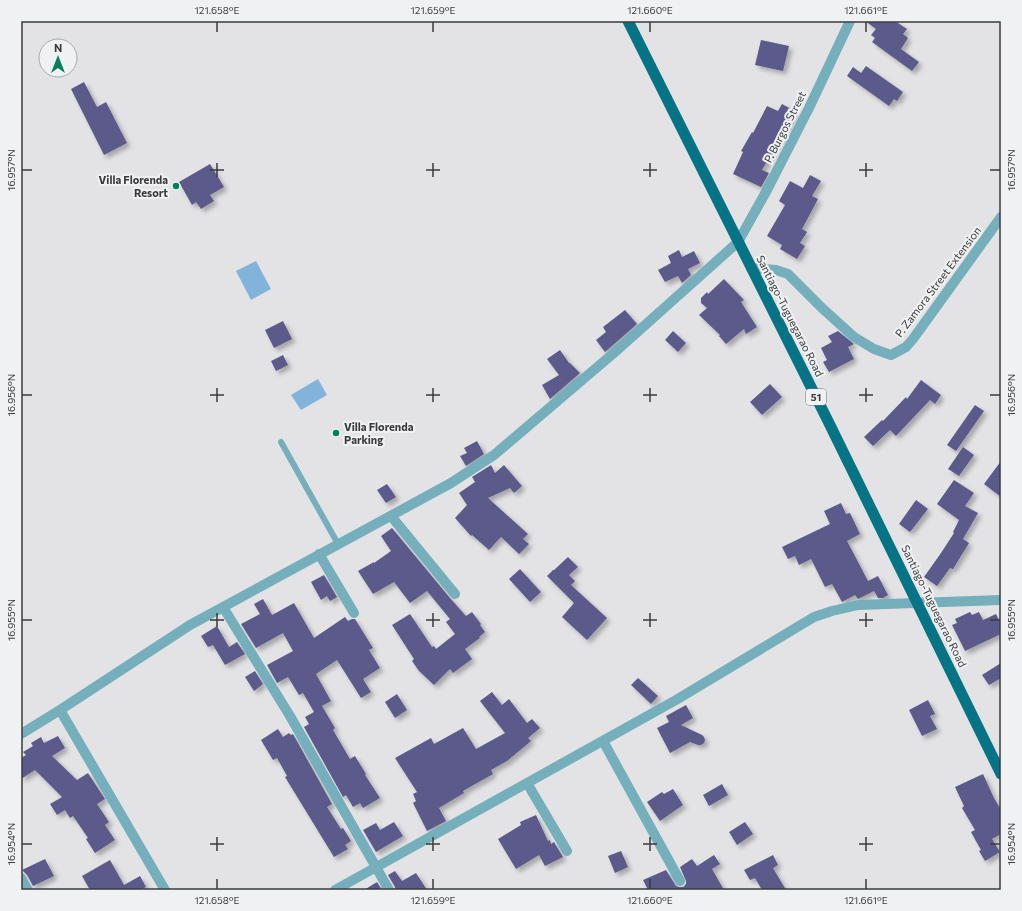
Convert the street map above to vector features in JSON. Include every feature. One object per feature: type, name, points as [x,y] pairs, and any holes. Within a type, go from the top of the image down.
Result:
[{"type":"highway","name":"Santiago-Tuguegarao Road","points":[[628,21],[832,428],[1001,774]]},
{"type":"street","name":"P. Burgos Street","points":[[21,734],[190,624],[451,483],[494,456],[615,352],[738,242],[788,149],[850,21]]},
{"type":"street","name":"P. Zamora Street Extension","points":[[751,268],[776,270],[788,274],[854,337],[874,349],[890,355],[906,347],[913,339],[1001,217]]},
{"type":"street","points":[[391,516],[455,594]]},
{"type":"street","points":[[319,554],[354,613]]},
{"type":"street","points":[[335,890],[676,700],[814,617],[858,605],[1001,600]]},
{"type":"street","points":[[222,607],[290,716],[389,890]]},
{"type":"street","points":[[60,710],[165,890]]},
{"type":"street","points":[[602,741],[680,881]]},
{"type":"street","points":[[527,783],[567,851]]},
{"type":"street","points":[[21,878],[28,890]]},
{"type":"lane","points":[[281,442],[338,544]]},
{"type":"water","points":[[256,261],[271,289],[251,300],[236,271]]},
{"type":"water","points":[[318,379],[327,395],[301,410],[291,395]]},
{"type":"building","points":[[865,21],[895,21],[907,29],[903,34],[908,38],[901,49],[919,62],[912,71],[872,42],[875,38],[871,35],[876,29]]},
{"type":"building","points":[[761,40],[789,46],[783,71],[755,65]]},
{"type":"building","points":[[866,66],[903,92],[897,101],[894,99],[889,106],[847,76],[853,67],[861,73]]},
{"type":"building","points":[[84,82],[97,107],[106,102],[127,143],[104,155],[71,89]]},
{"type":"building","points":[[782,104],[795,111],[762,170],[769,173],[761,187],[733,174],[743,152],[741,151],[752,132],[753,133],[767,106],[778,111]]},
{"type":"building","points":[[210,164],[224,187],[210,195],[214,201],[201,209],[196,202],[192,205],[179,182]]},
{"type":"building","points":[[810,175],[821,181],[812,196],[818,199],[802,229],[807,232],[800,243],[805,246],[797,259],[780,249],[782,245],[767,236],[785,205],[779,201],[790,181],[803,188]]},
{"type":"building","points":[[679,250],[682,257],[694,251],[700,263],[688,269],[691,275],[682,283],[678,276],[665,282],[658,270],[671,263],[668,256]]},
{"type":"building","points":[[724,279],[744,300],[741,302],[757,327],[746,334],[744,329],[726,344],[719,336],[720,335],[699,315],[707,308],[701,303],[701,298],[707,292],[708,294]]},
{"type":"building","points":[[625,310],[637,324],[605,352],[596,340],[606,332],[603,327]]},
{"type":"building","points":[[283,321],[292,339],[274,348],[265,330]]},
{"type":"building","points":[[673,331],[686,343],[678,352],[665,340]]},
{"type":"building","points":[[838,331],[854,344],[848,347],[854,359],[829,372],[823,362],[827,360],[821,348],[832,342],[828,336]]},
{"type":"building","points":[[560,350],[569,363],[580,373],[550,399],[542,385],[559,375],[547,359]]},
{"type":"building","points":[[283,355],[288,365],[276,371],[271,361]]},
{"type":"building","points":[[921,380],[941,395],[935,404],[930,400],[896,436],[890,430],[873,446],[864,437],[882,420],[883,421],[906,397],[907,399]]},
{"type":"building","points":[[770,384],[782,397],[762,415],[750,402]]},
{"type":"building","points":[[975,405],[984,411],[956,451],[947,445]]},
{"type":"building","points":[[477,441],[484,454],[466,466],[460,456],[467,453],[464,448]]},
{"type":"building","points":[[963,447],[974,455],[959,476],[948,469]]},
{"type":"building","points":[[1001,461],[1001,497],[984,484]]},
{"type":"building","points":[[491,465],[495,473],[504,465],[522,486],[514,493],[510,488],[488,498],[528,534],[523,539],[529,544],[519,554],[501,537],[489,550],[472,535],[471,536],[455,518],[467,505],[459,493],[475,482],[472,477]]},
{"type":"building","points":[[954,480],[974,493],[965,506],[978,513],[963,539],[969,543],[953,569],[950,568],[937,586],[924,577],[954,533],[953,532],[959,520],[937,504]]},
{"type":"building","points":[[387,484],[396,497],[386,503],[377,490]]},
{"type":"building","points":[[916,500],[928,509],[910,532],[899,524]]},
{"type":"building","points":[[841,503],[846,514],[850,513],[860,534],[847,541],[868,581],[878,576],[888,595],[883,598],[878,598],[874,591],[858,599],[855,595],[842,602],[832,584],[825,587],[811,559],[799,565],[795,556],[788,559],[782,547],[830,524],[824,511]]},
{"type":"building","points":[[392,528],[466,616],[472,612],[485,632],[479,637],[480,638],[465,649],[472,659],[453,673],[450,669],[434,685],[419,671],[412,661],[414,659],[392,625],[410,614],[432,647],[434,646],[436,649],[455,634],[446,622],[450,619],[427,591],[410,603],[394,582],[373,594],[358,571],[374,563],[391,551],[381,536]]},
{"type":"building","points":[[568,557],[578,567],[569,575],[575,581],[571,585],[607,618],[587,640],[562,617],[574,603],[547,576]]},
{"type":"building","points":[[520,569],[541,592],[530,602],[509,579]]},
{"type":"building","points":[[324,575],[337,597],[330,601],[327,596],[321,600],[311,582]]},
{"type":"building","points":[[263,599],[272,615],[294,603],[314,638],[345,617],[348,621],[355,619],[373,648],[369,650],[380,668],[363,679],[371,692],[361,698],[337,660],[316,674],[331,701],[322,706],[335,728],[333,730],[350,759],[355,756],[380,798],[363,808],[360,803],[353,807],[346,795],[343,797],[304,727],[309,724],[305,717],[314,712],[303,693],[299,695],[288,677],[277,683],[267,665],[293,651],[283,633],[256,648],[241,624],[260,614],[254,604]]},
{"type":"building","points":[[970,612],[972,615],[979,612],[983,620],[996,614],[1001,624],[1001,634],[965,651],[952,625],[957,623],[955,619]]},
{"type":"building","points":[[217,626],[229,647],[237,642],[245,654],[225,665],[213,645],[208,647],[201,636]]},
{"type":"building","points":[[1001,663],[1001,678],[989,685],[982,675]]},
{"type":"building","points":[[255,671],[263,684],[254,691],[245,677]]},
{"type":"building","points":[[638,678],[658,696],[651,704],[631,685]]},
{"type":"building","points":[[492,692],[502,705],[509,699],[527,723],[532,719],[540,728],[528,738],[531,741],[507,761],[491,770],[493,774],[463,791],[464,793],[439,808],[446,821],[427,831],[413,803],[416,801],[413,794],[417,792],[395,758],[431,738],[434,744],[463,728],[476,749],[505,733],[480,701]]},
{"type":"building","points":[[397,694],[407,710],[395,718],[385,702]]},
{"type":"building","points":[[928,700],[935,714],[930,716],[937,729],[922,736],[909,710]]},
{"type":"building","points":[[686,705],[693,718],[681,725],[702,735],[705,740],[704,743],[698,745],[690,742],[670,753],[657,728],[669,722],[666,716]]},
{"type":"building","points":[[278,729],[283,737],[289,733],[291,735],[293,734],[332,804],[327,807],[341,829],[343,828],[351,841],[345,845],[348,849],[334,857],[285,777],[287,776],[277,758],[273,760],[261,740]]},
{"type":"building","points":[[58,736],[65,748],[52,756],[77,780],[88,773],[105,799],[97,804],[109,822],[105,825],[115,840],[95,853],[86,839],[88,838],[73,816],[70,818],[65,810],[57,815],[50,804],[62,797],[35,770],[21,779],[21,758],[26,755],[23,752],[33,746],[31,743],[41,737],[44,743]]},
{"type":"building","points":[[983,774],[1001,810],[1001,834],[992,839],[1000,852],[985,861],[971,832],[975,830],[962,808],[964,806],[955,787]]},
{"type":"building","points":[[722,784],[728,795],[709,806],[703,795]]},
{"type":"building","points":[[673,789],[683,805],[660,821],[647,802],[662,792],[664,794]]},
{"type":"building","points":[[536,815],[548,841],[550,840],[551,844],[554,842],[563,857],[545,866],[539,855],[516,869],[498,839],[521,825],[520,822]]},
{"type":"building","points":[[394,822],[403,836],[376,852],[363,830],[376,823],[380,830]]},
{"type":"building","points":[[745,822],[753,834],[737,845],[729,832]]},
{"type":"building","points":[[621,851],[628,867],[615,873],[608,856]]},
{"type":"building","points":[[714,855],[720,864],[712,869],[724,890],[648,890],[643,880],[666,870],[676,886],[683,887],[686,884],[686,881],[680,867],[692,859],[697,866]]},
{"type":"building","points":[[773,855],[778,865],[773,868],[786,890],[762,890],[755,878],[750,880],[744,870]]},
{"type":"building","points":[[45,859],[54,876],[33,886],[27,875],[22,870]]},
{"type":"building","points":[[110,860],[124,885],[140,876],[146,887],[140,890],[90,890],[82,876]]},
{"type":"building","points":[[395,871],[402,881],[416,873],[427,890],[395,890],[395,887],[388,875]]},
{"type":"building","points":[[377,882],[382,890],[364,890]]},
{"type":"place","name":"Villa Florenda Resort","points":[[176,186]]},
{"type":"place","name":"Villa Florenda Parking","points":[[336,433]]}]
